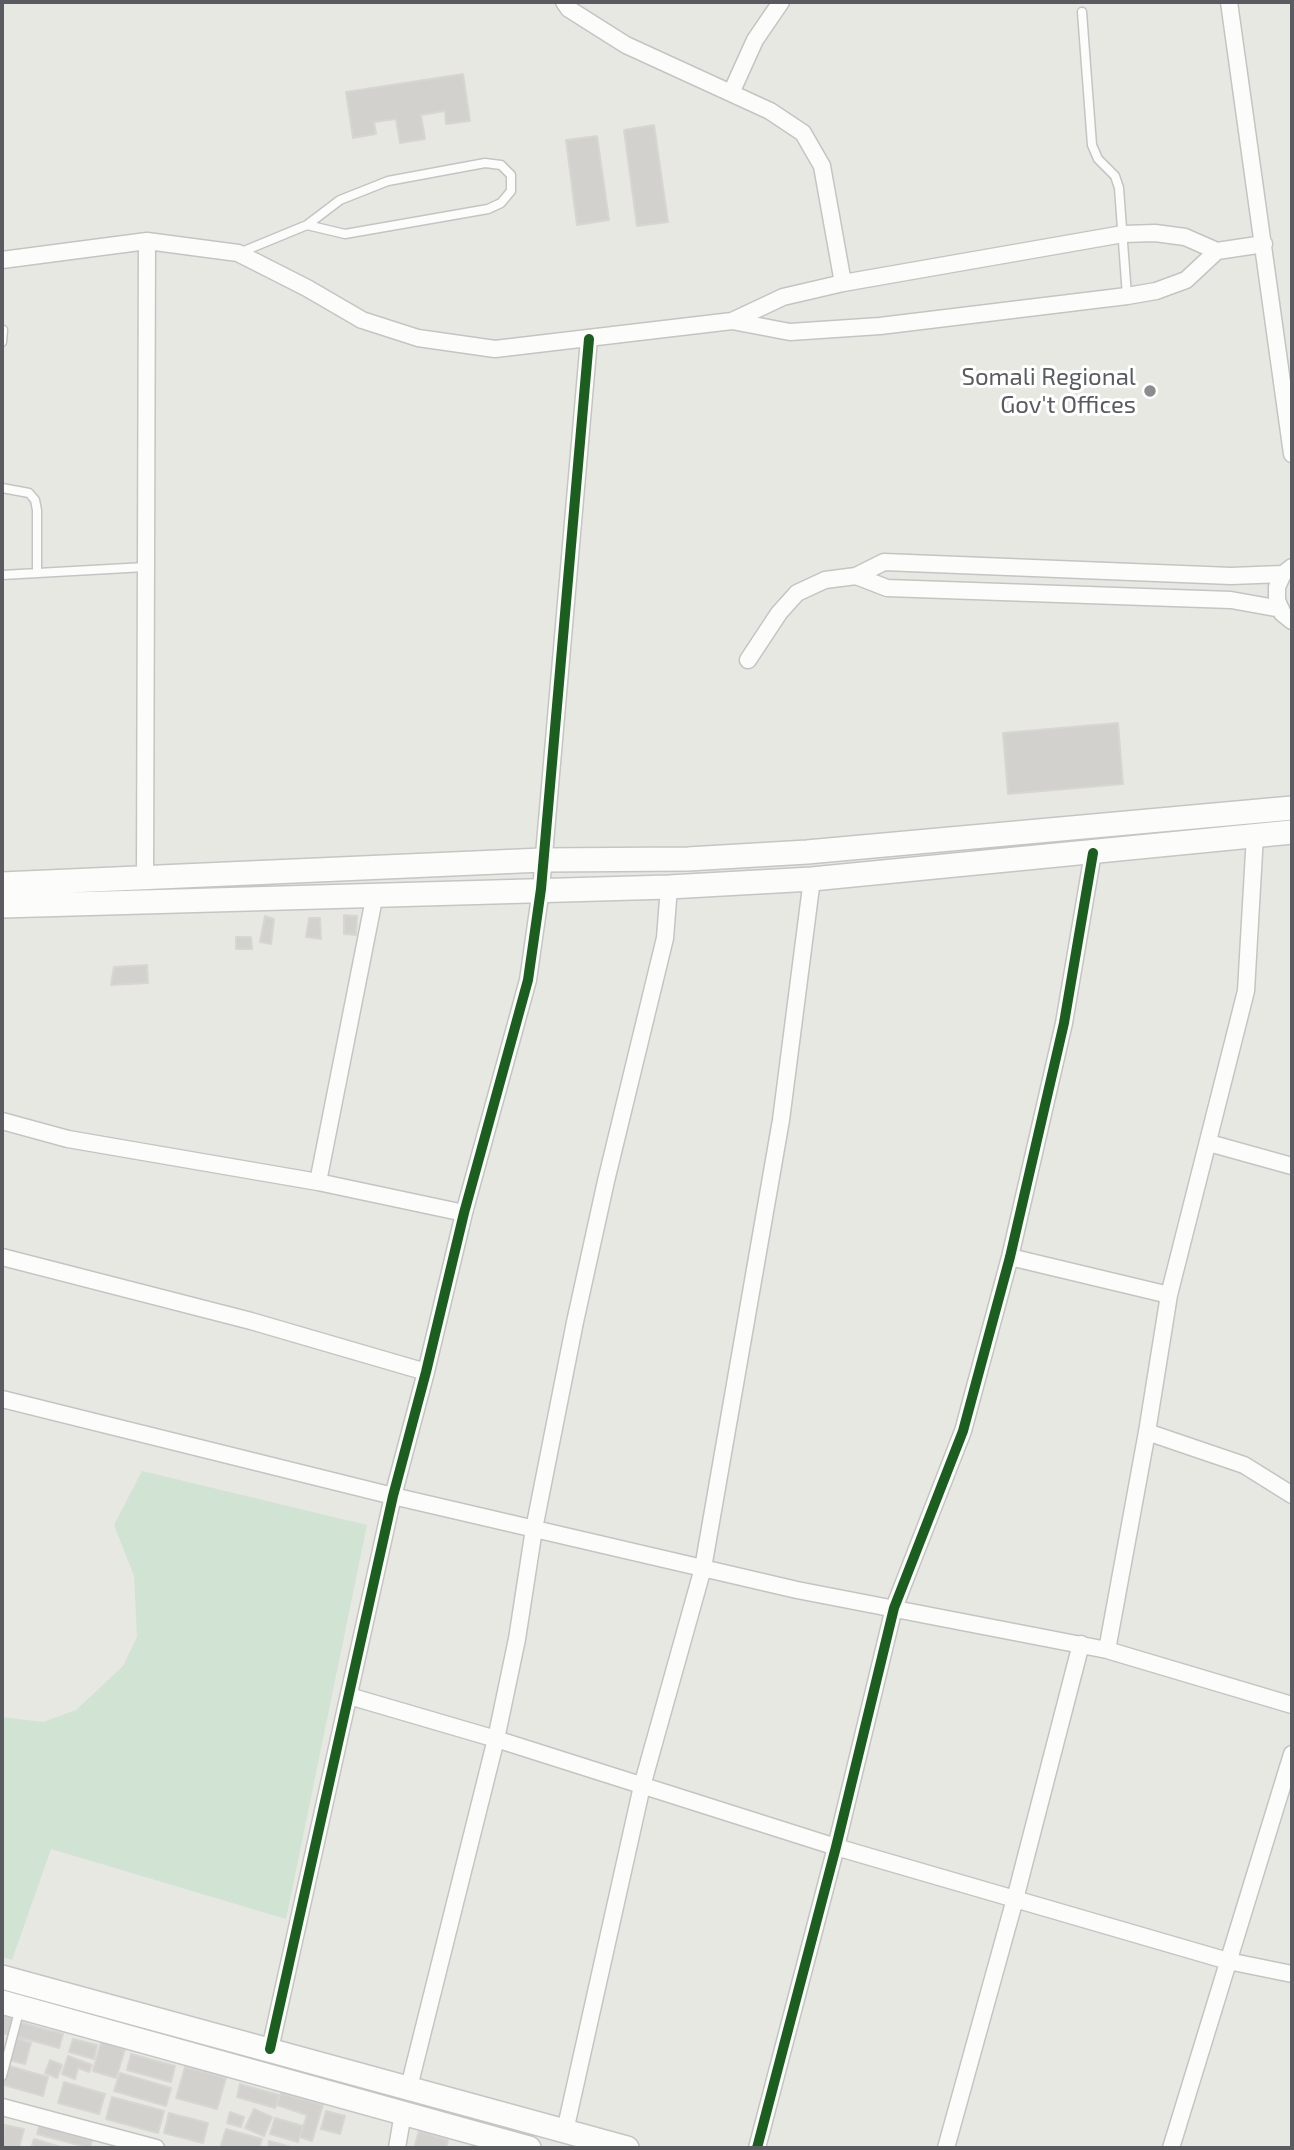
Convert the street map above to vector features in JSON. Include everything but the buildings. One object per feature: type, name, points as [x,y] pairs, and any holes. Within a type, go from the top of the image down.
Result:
[{"type":"main road","points":[[2,884],[541,860],[688,859],[807,852],[1292,807]]},
{"type":"main road","points":[[2,906],[669,887],[812,879],[1292,832]]},
{"type":"main road","points":[[2,1976],[627,2148]]},
{"type":"main road","points":[[11,2004],[529,2148]]},
{"type":"street","points":[[564,2],[569,9],[626,45],[770,111],[803,133],[822,166],[842,283]]},
{"type":"street","points":[[731,93],[755,40],[781,2]]},
{"type":"street","points":[[1229,2],[1292,454]]},
{"type":"street","points":[[2,260],[147,241],[238,253],[362,320],[418,338],[495,349],[732,321],[783,298],[842,283],[1123,234],[1155,233],[1185,237],[1217,251],[1264,244]]},
{"type":"street","points":[[145,877],[147,241]]},
{"type":"street","points":[[732,321],[790,332],[880,326],[1127,296],[1186,280],[1217,251]]},
{"type":"street","points":[[270,2049],[393,1496],[464,1213],[528,980],[541,889],[541,860],[589,338]]},
{"type":"street","points":[[748,660],[779,613],[797,593],[825,580],[856,576],[884,562],[1231,576],[1288,571]]},
{"type":"street","points":[[1286,615],[1276,600],[1277,587],[1288,571]]},
{"type":"street","points":[[856,576],[887,588],[1231,600],[1286,615]]},
{"type":"street","points":[[1107,1650],[1169,1295],[1246,991],[1255,835]]},
{"type":"street","points":[[757,2148],[836,1847],[894,1608],[963,1431],[1010,1257],[1064,1023],[1093,853]]},
{"type":"street","points":[[565,2131],[642,1786],[703,1568],[781,1121],[812,879]]},
{"type":"street","points":[[409,2087],[496,1739],[575,1322],[665,938],[669,887]]},
{"type":"street","points":[[318,1182],[375,894]]},
{"type":"street","points":[[2,1121],[68,1139],[318,1182],[464,1213]]},
{"type":"street","points":[[1209,1143],[1292,1166]]},
{"type":"street","points":[[2,1257],[251,1321],[426,1372]]},
{"type":"street","points":[[1010,1257],[1169,1295]]},
{"type":"street","points":[[2,1399],[393,1496],[797,1590],[1107,1650],[1292,1705]]},
{"type":"street","points":[[1147,1432],[1244,1465],[1292,1495]]},
{"type":"street","points":[[946,2148],[1015,1899],[1081,1644]]},
{"type":"street","points":[[349,1696],[496,1739],[836,1847],[1228,1961],[1292,1974]]},
{"type":"street","points":[[1171,2148],[1292,1754]]},
{"type":"street","points":[[2,2107],[156,2148]]},
{"type":"street","points":[[397,2148],[403,2113]]},
{"type":"lane","points":[[1082,12],[1092,145],[1098,159],[1115,176],[1123,234],[1127,296]]},
{"type":"lane","points":[[238,253],[307,225],[340,200],[388,181],[485,163],[501,165],[511,175],[511,191],[501,202],[488,209],[345,234],[307,225]]},
{"type":"lane","points":[[2,342],[3,330]]},
{"type":"lane","points":[[2,488],[29,493],[35,500],[37,573]]},
{"type":"lane","points":[[2,575],[145,567]]},
{"type":"lane","points":[[2,2076],[11,2004]]},
{"type":"green space","points":[[142,1471],[367,1525],[286,1919],[51,1849],[12,1960],[2,1957],[2,1717],[43,1722],[76,1710],[123,1666],[137,1637],[134,1576],[114,1525]]},
{"type":"cycle path","points":[[270,2049],[393,1496],[464,1213],[528,980],[541,889],[589,339]]},
{"type":"cycle path","points":[[757,2148],[836,1847],[894,1608],[963,1431],[1010,1257],[1064,1023],[1093,853]]},
{"type":"place","name":"Somali Regional Gov't Offices","points":[[1150,391]]}]
